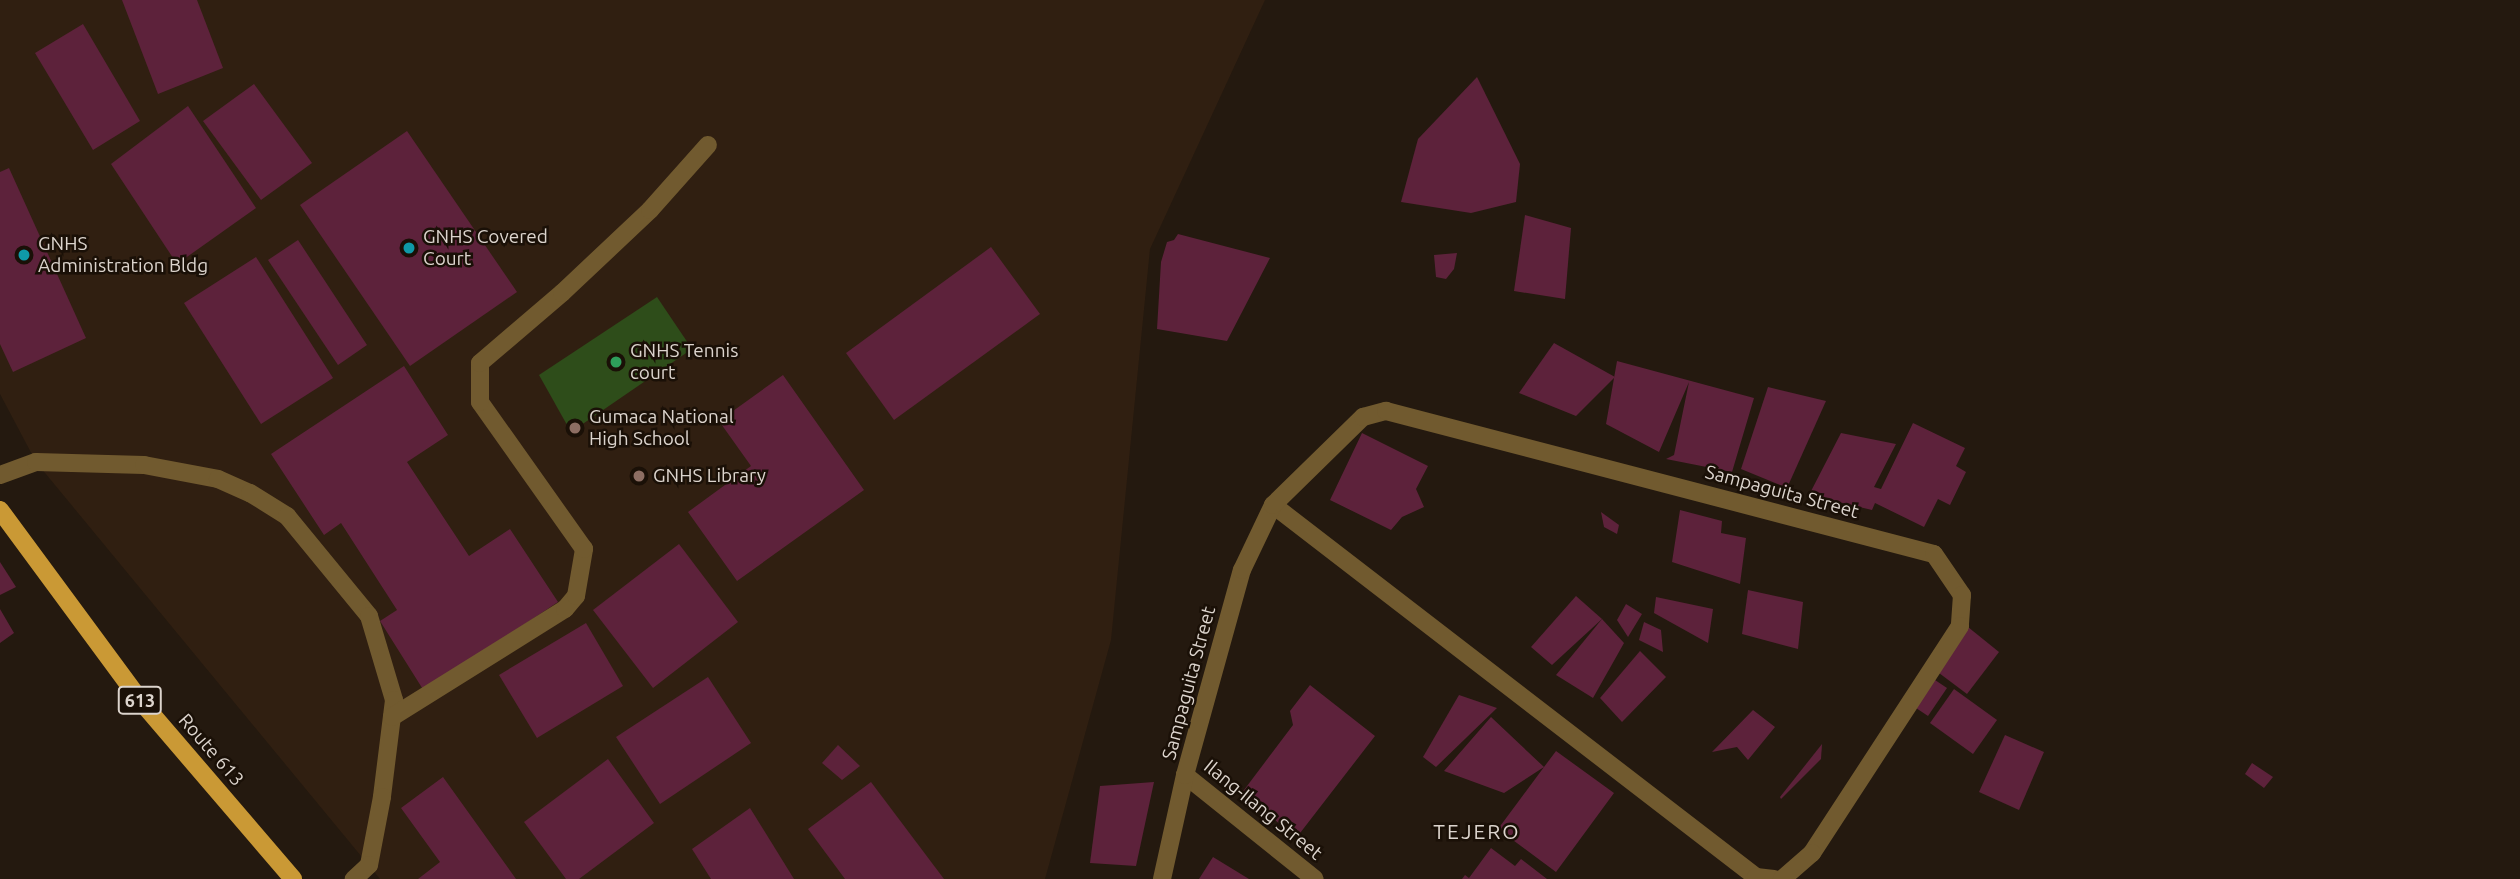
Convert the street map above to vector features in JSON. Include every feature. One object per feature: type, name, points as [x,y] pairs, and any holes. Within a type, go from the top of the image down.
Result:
[{"type":"main road","name":"Route 613","points":[[0,510],[144,705],[293,879]]},
{"type":"street","points":[[392,716],[565,609],[576,596],[584,549],[480,402],[480,363],[562,293],[650,210],[708,145]]},
{"type":"street","name":"Sampaguita Street","points":[[1162,879],[1185,775],[1242,570],[1273,505],[1363,416],[1386,411],[1934,554],[1962,596],[1960,626],[1812,853],[1782,879]]},
{"type":"street","points":[[0,475],[36,462],[144,465],[218,479],[259,498],[287,516],[369,616],[394,700],[382,797],[369,864],[354,879]]},
{"type":"street","points":[[1273,505],[1756,877],[1774,879]]},
{"type":"street","name":"Ilang-Ilang Street","points":[[1185,775],[1315,879]]},
{"type":"shaded area","name":"Gumaca National High School","points":[[0,0],[1265,0],[1150,249],[1111,640],[1045,879],[380,879],[36,462],[0,394]]},
{"type":"green space","name":"GNHS Tennis court","points":[[657,297],[692,349],[571,432],[539,375]]},
{"type":"building","points":[[122,0],[197,0],[223,68],[158,94]]},
{"type":"building","points":[[83,24],[140,121],[93,150],[35,53]]},
{"type":"building","points":[[1477,77],[1520,164],[1516,202],[1471,213],[1401,202],[1418,139]]},
{"type":"building","points":[[254,84],[312,163],[261,200],[203,121]]},
{"type":"building","points":[[188,106],[256,208],[177,264],[111,164]]},
{"type":"building","name":"GNHS Covered Court","points":[[407,131],[517,292],[410,366],[300,205]]},
{"type":"building","name":"GNHS Administration Bldg","points":[[9,168],[86,338],[13,372],[0,344],[0,172]]},
{"type":"building","points":[[1525,215],[1571,228],[1565,299],[1514,291]]},
{"type":"building","points":[[1178,234],[1270,258],[1227,341],[1157,329],[1161,262],[1167,242],[1174,240]]},
{"type":"building","points":[[298,240],[367,345],[338,365],[268,260]]},
{"type":"building","points":[[991,247],[1040,314],[894,420],[846,353]]},
{"type":"building","points":[[1457,253],[1454,269],[1446,279],[1436,277],[1434,255]]},
{"type":"building","points":[[256,257],[333,378],[261,424],[184,303]]},
{"type":"building","points":[[1554,343],[1615,377],[1576,416],[1519,393]]},
{"type":"building","points":[[1617,361],[1754,398],[1732,472],[1666,459],[1674,455],[1689,382],[1659,452],[1606,424]]},
{"type":"building","points":[[404,366],[448,435],[407,462],[469,556],[510,529],[558,602],[424,691],[380,621],[397,610],[341,523],[324,535],[271,454]]},
{"type":"building","points":[[783,375],[864,490],[737,581],[688,512],[751,466],[719,421]]},
{"type":"building","points":[[1768,387],[1826,401],[1787,488],[1741,469]]},
{"type":"building","points":[[1913,423],[1965,448],[1956,466],[1966,472],[1950,505],[1938,499],[1924,527],[1875,503],[1872,510],[1809,495],[1841,433],[1896,444],[1874,487],[1881,489]]},
{"type":"building","points":[[1362,433],[1428,466],[1416,489],[1424,507],[1402,517],[1391,530],[1330,500]]},
{"type":"building","points":[[1680,510],[1722,521],[1721,533],[1746,538],[1740,584],[1672,562]]},
{"type":"building","points":[[1601,512],[1619,525],[1617,534],[1604,527]]},
{"type":"building","points":[[679,544],[738,622],[653,688],[593,610]]},
{"type":"building","points":[[0,562],[16,587],[0,595]]},
{"type":"building","points":[[1748,590],[1803,602],[1798,649],[1742,634]]},
{"type":"building","points":[[1576,596],[1602,619],[1552,665],[1531,647]]},
{"type":"building","points":[[1656,597],[1713,609],[1708,643],[1654,613]]},
{"type":"building","points":[[1626,604],[1642,614],[1628,637],[1617,620]]},
{"type":"building","points":[[0,609],[14,633],[0,643]]},
{"type":"building","points":[[1602,619],[1624,643],[1593,698],[1556,675]]},
{"type":"building","points":[[1644,622],[1661,630],[1663,652],[1639,640]]},
{"type":"building","points":[[586,623],[623,686],[537,738],[499,675]]},
{"type":"building","points":[[1968,627],[1999,652],[1967,694],[1935,670]]},
{"type":"building","points":[[1640,651],[1666,677],[1622,722],[1600,698]]},
{"type":"building","points":[[708,677],[751,743],[660,804],[616,737]]},
{"type":"building","points":[[1932,678],[1947,688],[1928,716],[1913,706]]},
{"type":"building","points":[[1310,685],[1375,736],[1297,837],[1241,794],[1293,725],[1290,711]]},
{"type":"building","points":[[1954,689],[1997,720],[1973,754],[1930,723]]},
{"type":"building","points":[[1459,695],[1497,708],[1436,767],[1423,757]]},
{"type":"building","points":[[1753,710],[1775,727],[1748,760],[1737,747],[1712,752]]},
{"type":"building","points":[[1491,717],[1544,767],[1504,793],[1444,771]]},
{"type":"building","points":[[2005,735],[2044,752],[2019,810],[1979,792]]},
{"type":"building","points":[[1822,744],[1821,759],[1781,799],[1780,797]]},
{"type":"building","points":[[838,745],[860,766],[842,780],[822,763]]},
{"type":"building","points":[[1556,751],[1614,793],[1556,872],[1498,829]]},
{"type":"building","points":[[608,759],[654,823],[579,879],[566,879],[524,822]]},
{"type":"building","points":[[2252,763],[2273,777],[2264,788],[2245,774]]},
{"type":"building","points":[[443,777],[516,879],[418,879],[440,862],[401,808]]},
{"type":"building","points":[[871,782],[944,879],[845,879],[808,829]]},
{"type":"building","points":[[1154,782],[1136,866],[1090,863],[1100,786]]},
{"type":"building","points":[[750,808],[794,879],[711,879],[692,849]]},
{"type":"building","points":[[1491,848],[1515,866],[1521,859],[1547,879],[1462,879],[1465,875],[1469,878]]},
{"type":"building","points":[[1213,857],[1249,879],[1199,879]]},
{"type":"place","name":"GNHS Covered Court","points":[[409,248]]},
{"type":"place","name":"GNHS Administration Bldg","points":[[24,255]]},
{"type":"place","name":"GNHS Tennis court","points":[[616,362]]},
{"type":"place","name":"Gumaca National High School","points":[[575,428]]},
{"type":"place","name":"GNHS Library","points":[[639,476]]},
{"type":"district","name":"TEJERO","points":[[1477,831]]}]
